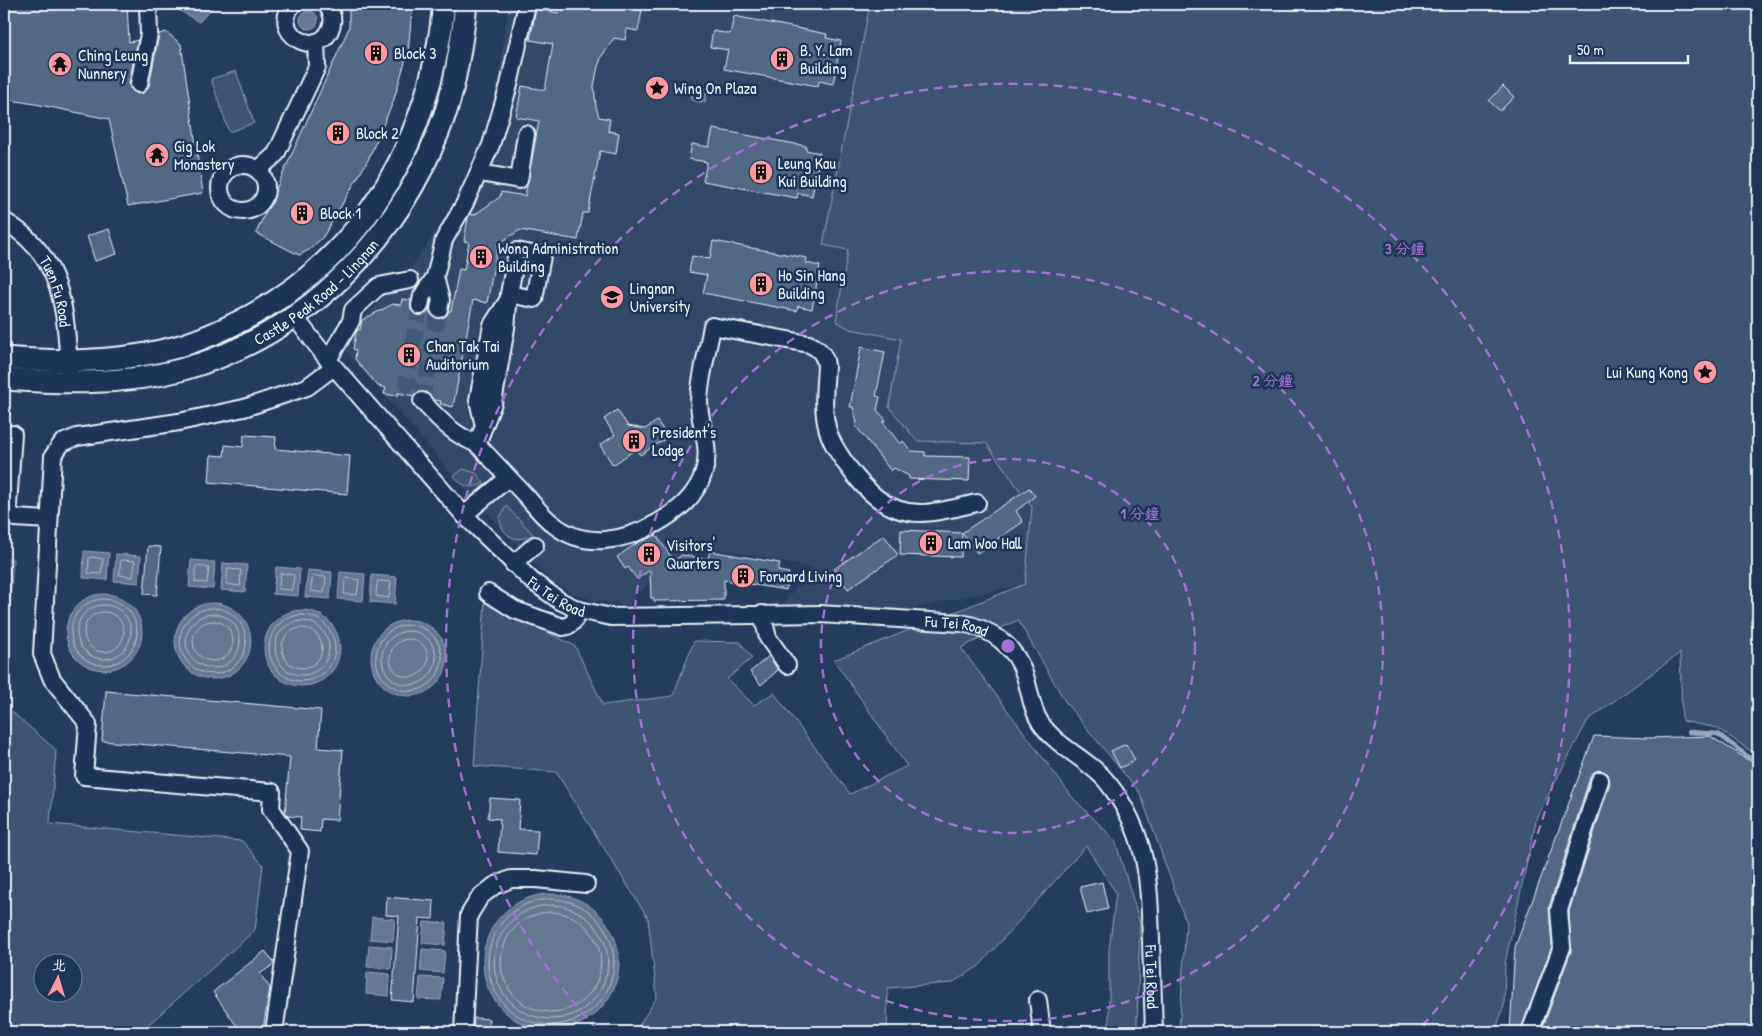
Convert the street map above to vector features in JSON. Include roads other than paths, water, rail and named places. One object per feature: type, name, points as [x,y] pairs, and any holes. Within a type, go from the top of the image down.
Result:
[{"type":"main road","name":"Castle Peak Road – Lingnan","points":[[4,358],[69,360],[136,356],[164,351],[210,336],[252,315],[285,295],[314,273],[335,254],[371,210],[388,184],[406,149],[424,104],[432,77],[444,4]]},
{"type":"main road","name":"Castle Peak Road – Lingnan","points":[[4,379],[70,382],[127,380],[180,370],[229,353],[294,316],[332,288],[366,253],[396,213],[420,173],[438,132],[454,84],[466,4]]},
{"type":"street","points":[[139,84],[149,34],[148,4]]},
{"type":"street","points":[[293,4],[286,18],[290,32],[302,42],[316,42],[329,33],[333,18],[326,4]]},
{"type":"street","points":[[420,306],[422,296],[435,277],[444,240],[480,173],[501,115],[527,4]]},
{"type":"street","points":[[258,170],[276,154],[317,67],[316,42]]},
{"type":"street","points":[[480,173],[519,180],[526,134]]},
{"type":"street","name":"Tuen Fu Road","points":[[4,221],[33,242],[53,271],[64,317],[70,382]]},
{"type":"street","points":[[435,277],[441,300],[439,309]]},
{"type":"street","points":[[274,1032],[300,851],[271,809],[272,792],[84,776],[88,724],[52,678],[42,654],[53,456],[62,443],[76,437],[179,422],[244,408],[307,387],[331,364],[351,321],[353,310],[379,286],[410,280]]},
{"type":"street","points":[[477,444],[484,428],[478,400],[492,325],[509,298]]},
{"type":"street","name":"Fu Tei Road","points":[[294,316],[331,364],[464,515],[513,564],[545,592],[579,610],[611,617],[762,614],[848,615],[961,623],[988,630],[1005,643],[1022,668],[1034,710],[1041,724],[1052,736],[1092,767],[1107,782],[1120,800],[1139,838],[1146,862],[1150,889],[1154,1032]]},
{"type":"street","points":[[422,401],[448,428],[477,444],[553,525],[575,536],[587,539],[611,540],[635,534],[680,509],[700,482],[707,460],[706,438],[699,400],[712,326],[809,344],[822,352],[826,366],[824,415],[828,434],[837,451],[876,498],[897,509],[920,513],[976,503]]},
{"type":"street","points":[[13,434],[8,505],[10,513],[16,518],[48,520]]},
{"type":"street","points":[[464,515],[508,478]]},
{"type":"street","name":"Fu Tei Road","points":[[513,564],[535,545]]},
{"type":"street","points":[[488,593],[521,613],[562,627],[574,622],[579,610]]},
{"type":"street","points":[[762,614],[768,638],[787,665]]},
{"type":"street","points":[[1530,1032],[1562,947],[1559,910],[1600,780]]},
{"type":"street","points":[[463,1032],[469,915],[480,897],[494,886],[511,879],[536,879],[586,884]]},
{"type":"street","points":[[1038,1000],[1042,1032]]},
{"type":"water","points":[[180,4],[216,4],[199,22],[177,9]]},
{"type":"water","points":[[309,11],[317,16],[318,20],[313,28],[309,29],[301,24],[300,20],[305,12]]},
{"type":"water","points":[[694,87],[707,89],[705,103],[691,100],[692,94],[674,91],[677,89],[692,93]]},
{"type":"water","points":[[84,551],[109,553],[107,580],[83,578]]},
{"type":"water","points":[[116,554],[141,556],[139,583],[114,581]]},
{"type":"water","points":[[191,560],[215,562],[213,589],[189,587]]},
{"type":"water","points":[[223,563],[247,565],[245,592],[221,590]]},
{"type":"water","points":[[276,567],[300,569],[298,596],[273,594]]},
{"type":"water","points":[[308,570],[332,572],[330,599],[305,597]]},
{"type":"water","points":[[340,572],[365,574],[363,601],[338,599]]},
{"type":"water","points":[[372,575],[397,577],[395,604],[370,602]]},
{"type":"water","points":[[97,594],[111,594],[125,600],[136,611],[142,625],[139,647],[131,659],[111,670],[97,670],[83,664],[72,653],[66,639],[66,625],[72,611],[83,600]]},
{"type":"water","points":[[206,603],[220,603],[234,609],[245,620],[251,634],[248,656],[240,668],[220,679],[206,679],[192,673],[181,662],[175,648],[175,634],[181,620],[192,609]]},
{"type":"water","points":[[295,610],[309,610],[323,616],[334,627],[340,641],[337,663],[329,675],[309,686],[295,686],[281,680],[270,669],[264,655],[264,641],[270,627],[281,616]]},
{"type":"water","points":[[402,620],[416,620],[430,626],[441,637],[447,651],[444,673],[436,685],[416,696],[402,696],[388,690],[377,679],[371,665],[371,651],[377,637],[388,626]]},
{"type":"water","points":[[551,894],[577,899],[589,905],[599,914],[608,924],[614,936],[619,962],[614,988],[608,1000],[599,1010],[589,1019],[577,1025],[551,1030],[525,1025],[513,1019],[503,1010],[494,1000],[488,988],[483,962],[488,936],[494,924],[503,914],[513,905],[525,899]]},
{"type":"water","points":[[372,917],[395,919],[393,941],[370,939]]},
{"type":"water","points":[[424,922],[447,923],[445,945],[422,943]]},
{"type":"water","points":[[369,945],[392,947],[391,969],[367,967]]},
{"type":"water","points":[[422,949],[445,951],[443,973],[420,971]]},
{"type":"water","points":[[367,972],[390,974],[389,996],[366,994]]},
{"type":"water","points":[[420,977],[443,978],[441,1000],[418,999]]},
{"type":"waterway","points":[[1689,732],[1718,734],[1758,764]]},
{"type":"tunnel","points":[[420,306],[406,382],[422,401]]},
{"type":"tunnel","points":[[422,401],[439,309]]},
{"type":"place","name":"Block 3","points":[[376,53]]},
{"type":"place","name":"B. Y. Lam Building","points":[[782,59]]},
{"type":"place","name":"Ching Leung Nunnery","points":[[60,64]]},
{"type":"place","name":"Wing On Plaza","points":[[657,88]]},
{"type":"place","name":"Block 2","points":[[338,133]]},
{"type":"place","name":"Gig Lok Monastery","points":[[157,155]]},
{"type":"place","name":"Leung Kau Kui Building","points":[[761,172]]},
{"type":"place","name":"Block 1","points":[[302,213]]},
{"type":"place","name":"Wong Administration Building","points":[[481,257]]},
{"type":"place","name":"Ho Sin Hang Building","points":[[761,284]]},
{"type":"place","name":"Lingnan University","points":[[612,297]]},
{"type":"place","name":"Chan Tak Tai Auditorium","points":[[409,355]]},
{"type":"place","name":"Lui Kung Kong","points":[[1705,372]]},
{"type":"place","name":"President's Lodge","points":[[634,441]]},
{"type":"place","name":"Lam Woo Hall","points":[[931,543]]},
{"type":"place","name":"Visitors' Quarters","points":[[649,554]]},
{"type":"place","name":"Forward Living","points":[[743,576]]}]
